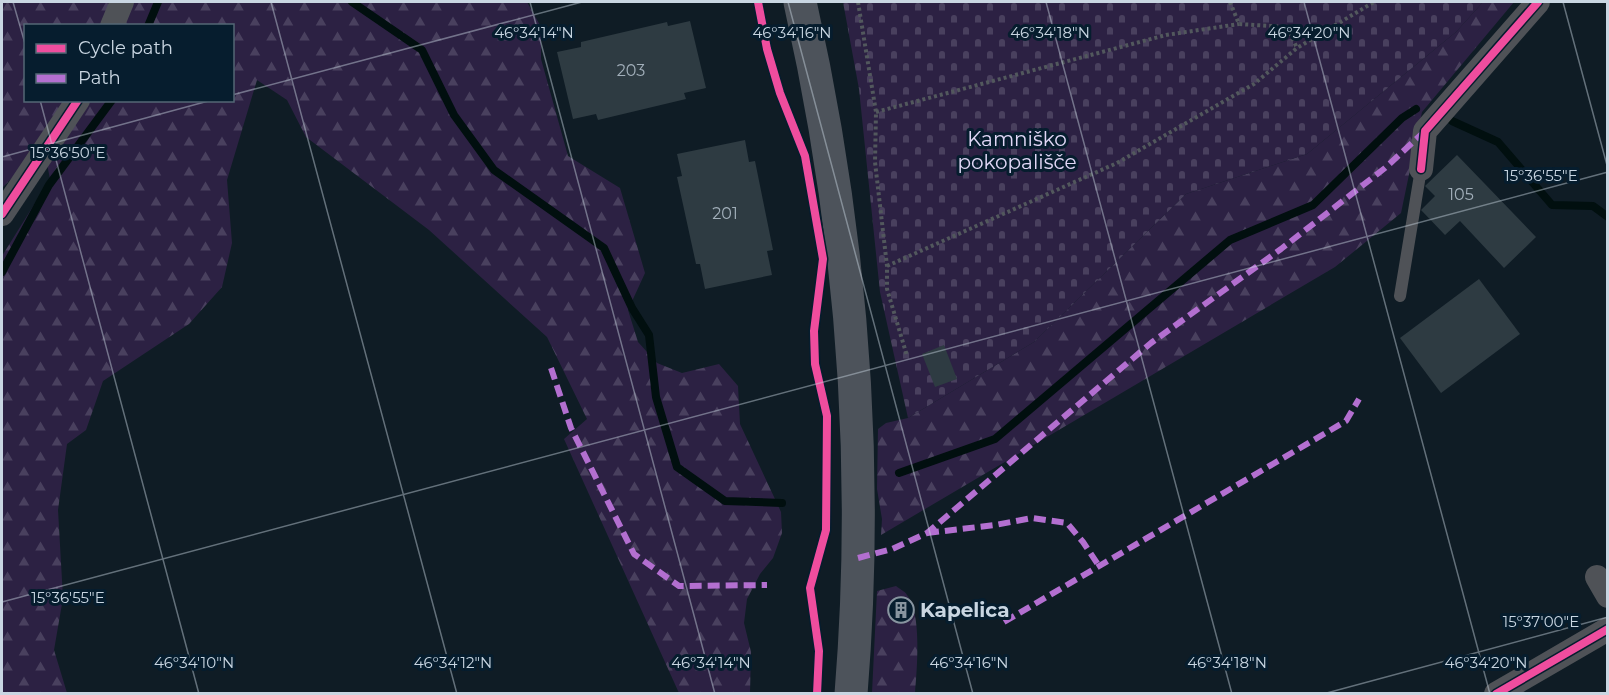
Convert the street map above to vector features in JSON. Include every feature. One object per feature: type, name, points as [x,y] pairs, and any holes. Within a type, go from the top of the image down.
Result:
[{"type":"main road","points":[[800,2],[824,116],[843,241],[858,433],[858,558],[851,693]]},
{"type":"street","points":[[113,24],[122,2]]},
{"type":"street","points":[[1421,169],[1425,131],[1538,2]]},
{"type":"street","points":[[2,214],[77,102]]},
{"type":"street","points":[[1496,693],[1608,629]]},
{"type":"lane","points":[[1400,296],[1421,169]]},
{"type":"path","points":[[858,2],[876,112],[875,162],[887,289],[907,356]]},
{"type":"path","points":[[1230,2],[1239,24]]},
{"type":"path","points":[[886,266],[1117,163],[1254,84],[1297,48],[1374,2]]},
{"type":"path","points":[[876,112],[1166,35],[1239,24],[1287,27],[1297,48]]},
{"type":"green space","points":[[2,2],[527,2],[541,27],[541,59],[568,156],[620,188],[645,273],[628,310],[638,342],[657,363],[682,373],[719,364],[738,386],[740,424],[781,512],[782,533],[773,558],[760,574],[747,599],[744,623],[751,652],[750,693],[679,693],[564,439],[587,419],[547,337],[429,230],[306,137],[287,100],[257,80],[227,180],[232,243],[222,287],[189,324],[103,381],[86,430],[67,444],[58,510],[63,598],[54,650],[67,693],[2,693],[2,256],[50,179],[47,164],[33,157],[2,188]]},
{"type":"green space","name":"Kamniško pokopališče","points":[[843,2],[1483,2],[1456,32],[1307,154],[1186,194],[1034,342],[908,418],[880,292],[859,89]]},
{"type":"green space","points":[[1483,2],[1514,2],[1422,112],[1401,213],[1335,267],[881,535],[882,519],[877,489],[878,429],[886,423],[908,418],[1034,342],[1186,194],[1307,154],[1456,32]]},
{"type":"green space","points":[[896,586],[906,594],[915,614],[917,671],[915,693],[872,693],[877,591]]},
{"type":"building","points":[[690,21],[706,88],[684,93],[686,99],[598,120],[596,114],[573,119],[557,52],[581,47],[581,42],[667,22],[668,26]]},
{"type":"building","points":[[745,140],[749,162],[755,161],[773,250],[767,251],[772,275],[705,289],[700,264],[696,264],[677,177],[682,176],[677,154]]},
{"type":"building","points":[[1457,155],[1536,237],[1504,268],[1460,221],[1445,235],[1421,210],[1435,196],[1425,186]]},
{"type":"building","points":[[1479,279],[1520,334],[1441,393],[1400,338]]},
{"type":"building","points":[[944,345],[957,379],[935,387],[922,354]]},
{"type":"waterway","points":[[149,24],[158,2]]},
{"type":"waterway","points":[[352,2],[422,50],[454,115],[494,170],[604,248],[632,308],[649,335],[656,397],[677,467],[725,501],[782,503]]},
{"type":"waterway","points":[[2,272],[49,185],[111,102]]},
{"type":"waterway","points":[[899,473],[995,439],[1230,240],[1313,205],[1402,118],[1416,109]]},
{"type":"waterway","points":[[1452,121],[1498,142],[1552,205],[1593,206],[1608,217]]},
{"type":"marked path","points":[[858,558],[892,549],[927,533],[1151,343],[1281,249],[1385,168],[1425,131]]},
{"type":"marked path","points":[[551,368],[571,428],[634,554],[679,586],[767,585]]},
{"type":"marked path","points":[[1004,622],[1346,421],[1359,399]]},
{"type":"marked path","points":[[927,533],[1032,518],[1067,523],[1099,566]]},
{"type":"cycle path","points":[[758,2],[767,49],[780,93],[805,156],[823,259],[814,331],[815,364],[827,416],[826,530],[810,588],[819,651],[817,694]]},
{"type":"cycle path","points":[[1421,169],[1425,131],[1538,2]]},
{"type":"cycle path","points":[[2,214],[77,102]]},
{"type":"cycle path","points":[[1496,694],[1608,629]]},
{"type":"place","name":"Kapelica","points":[[901,610]]}]
